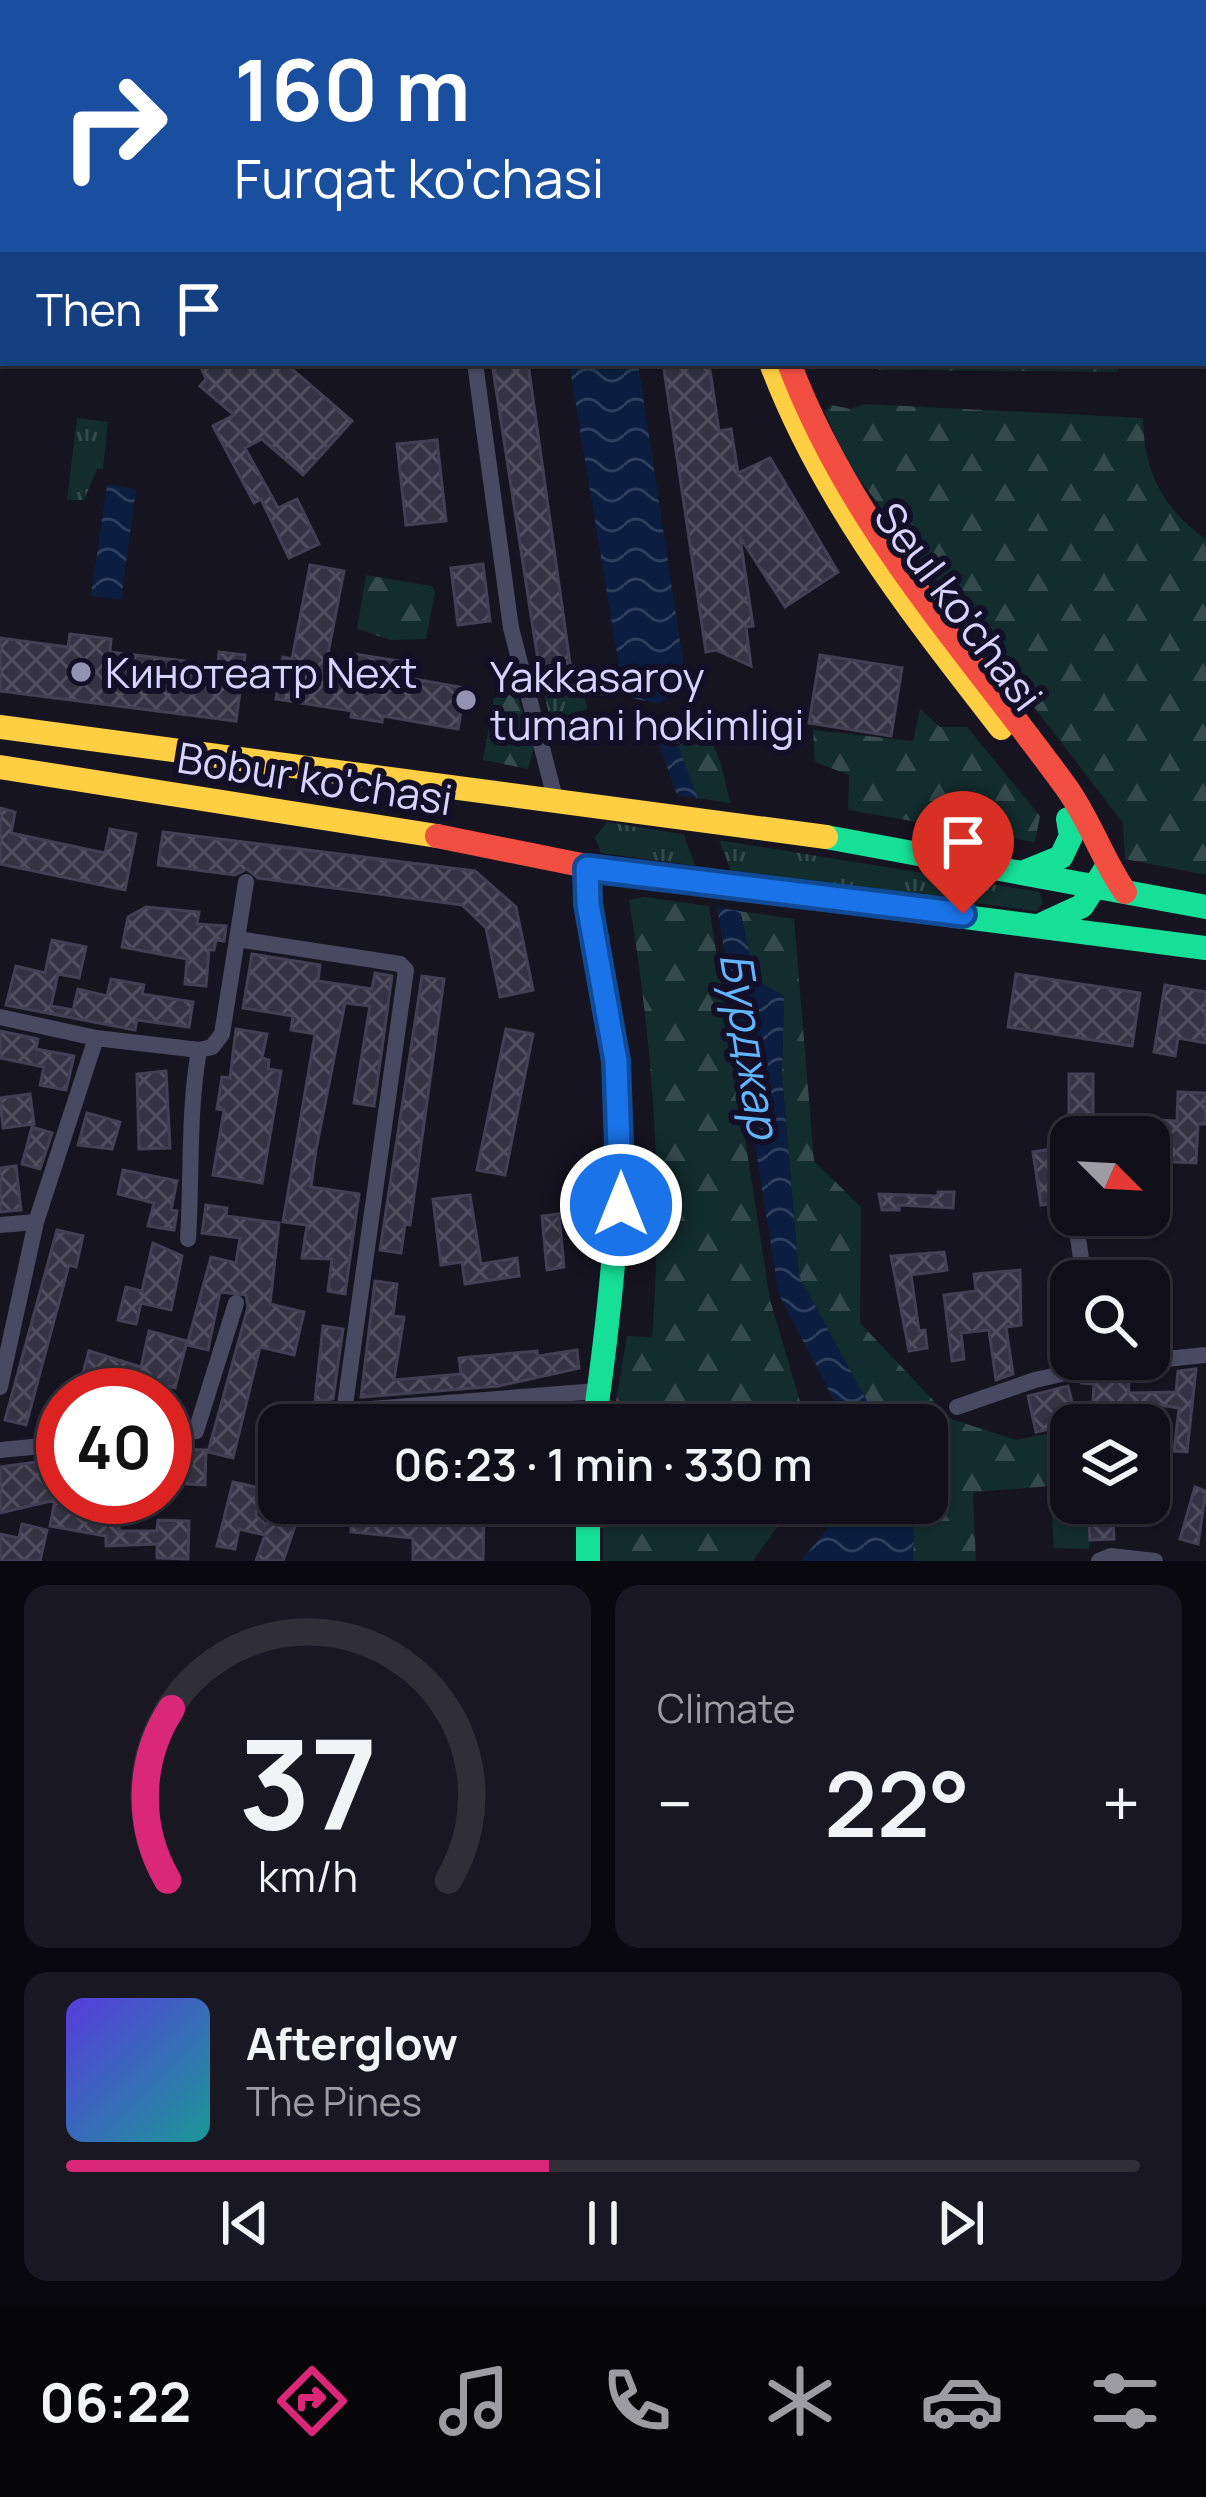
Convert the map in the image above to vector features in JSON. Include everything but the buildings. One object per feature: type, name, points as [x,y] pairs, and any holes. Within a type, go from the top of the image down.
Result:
[{"type":"main road","name":"Seul ko'chasi","points":[[772,366],[806,451],[856,536],[1068,819],[1113,890]]},
{"type":"main road","name":"Seul ko'chasi","points":[[790,366],[821,442],[860,510],[1071,793],[1106,858],[1113,890],[1103,919],[1121,934]]},
{"type":"main road","name":"Bobur ko'chasi","points":[[0,727],[823,836],[1206,907]]},
{"type":"main road","points":[[176,796],[161,787],[155,771],[168,756],[184,753]]},
{"type":"main road","name":"Bobur ko'chasi","points":[[0,767],[528,850],[587,868],[1206,948]]},
{"type":"main road","points":[[1019,872],[1045,868],[1061,856],[1071,836],[1068,819]]},
{"type":"main road","points":[[587,868],[588,904],[616,1061],[621,1159],[617,1258],[596,1404]]},
{"type":"main road","points":[[1043,924],[1061,916],[1068,905],[1065,892],[1048,877]]},
{"type":"main road","points":[[1043,924],[1113,890]]},
{"type":"main road","points":[[588,1524],[588,1561]]},
{"type":"street","points":[[475,366],[511,628],[556,802]]},
{"type":"street","points":[[0,1017],[96,1038],[199,1050],[212,1047],[221,1034],[247,882]]},
{"type":"street","points":[[237,939],[400,964],[406,970],[345,1404]]},
{"type":"street","points":[[0,1387],[36,1222],[96,1038]]},
{"type":"street","points":[[188,1239],[193,1151],[188,1115],[199,1050]]},
{"type":"street","points":[[0,1225],[36,1222]]},
{"type":"street","points":[[192,1432],[196,1431],[236,1304]]},
{"type":"street","points":[[1170,1357],[1206,1354]]},
{"type":"street","points":[[957,1407],[1050,1376]]},
{"type":"street","points":[[440,1404],[597,1391]]},
{"type":"street","points":[[0,1450],[36,1447]]},
{"type":"street","points":[[1099,1561],[1111,1556],[1155,1561]]},
{"type":"green space","points":[[878,366],[1119,366],[1118,372],[879,370]]},
{"type":"green space","points":[[865,404],[1143,418],[1147,455],[1158,487],[1178,514],[1206,539],[1206,875],[1125,859],[1123,823],[850,467],[824,411],[832,405],[850,409]]},
{"type":"green space","points":[[77,418],[108,422],[103,469],[97,469],[84,500],[67,500]]},
{"type":"green space","points":[[366,575],[432,586],[435,593],[426,639],[391,640],[357,629]]},
{"type":"green space","points":[[571,664],[588,708],[579,713],[573,728],[552,726],[541,682],[559,679]]},
{"type":"green space","points":[[516,691],[534,747],[528,769],[483,760],[494,698]]},
{"type":"green space","points":[[920,709],[940,727],[967,727],[1040,816],[1035,842],[848,810],[849,775],[815,762],[813,730],[913,741]]},
{"type":"green space","points":[[693,723],[715,749],[730,803],[697,798],[675,737]]},
{"type":"green space","points":[[607,822],[1039,892],[1043,902],[1037,911],[601,853],[595,837]]},
{"type":"green space","points":[[643,897],[709,906],[770,1300],[801,1404],[616,1404],[627,1336],[652,1337],[657,1227],[654,1118],[629,900]]},
{"type":"green space","points":[[740,911],[794,919],[814,1161],[861,1207],[860,1323],[937,1404],[869,1404],[799,1276],[782,1075],[784,996],[755,979]]},
{"type":"green space","points":[[948,1416],[1016,1440],[1050,1433],[1050,1486],[973,1492],[976,1561],[913,1561],[914,1524],[948,1524]]},
{"type":"green space","points":[[603,1524],[781,1524],[753,1561],[603,1561]]},
{"type":"green space","points":[[1052,1524],[1089,1524],[1089,1549],[1054,1548]]},
{"type":"water","points":[[569,366],[638,366],[684,668],[679,690],[659,704],[632,698],[622,684]]},
{"type":"water","points":[[107,485],[136,489],[121,600],[91,596]]},
{"type":"water","name":"Бурджар","points":[[675,737],[741,914],[755,979],[784,996],[782,1075],[799,1276],[869,1404],[836,1404],[779,1295],[718,912],[657,738]]},
{"type":"water","points":[[831,1524],[914,1524],[913,1561],[801,1561]]},
{"type":"pier","points":[[670,794],[704,800],[746,912],[709,906]]},
{"type":"traffic: fast","points":[[1024,872],[1061,857],[1071,836],[1068,819]]},
{"type":"traffic: fast","points":[[826,837],[1206,907]]},
{"type":"traffic: fast","points":[[587,868],[614,1043],[618,1113],[614,1247],[597,1404]]},
{"type":"traffic: fast","points":[[1043,924],[1082,906],[1105,870]]},
{"type":"traffic: fast","points":[[864,904],[1206,948]]},
{"type":"traffic: fast","points":[[588,1524],[588,1561]]},
{"type":"traffic: slow","points":[[772,366],[843,509],[902,598],[1001,728]]},
{"type":"traffic: slow","points":[[0,727],[826,837]]},
{"type":"traffic: slow","points":[[0,767],[437,836]]},
{"type":"traffic: jam","points":[[790,366],[844,479],[877,533],[1066,787],[1125,892]]},
{"type":"traffic: jam","points":[[437,836],[616,872],[864,904]]},
{"type":"place","name":"Кинотеатр Next","points":[[81,672]]},
{"type":"place","name":"Yakkasaroy tumani hokimligi","points":[[466,700]]},
{"type":"route","points":[[621,1205],[616,1061],[588,904],[587,868],[963,914]]}]
